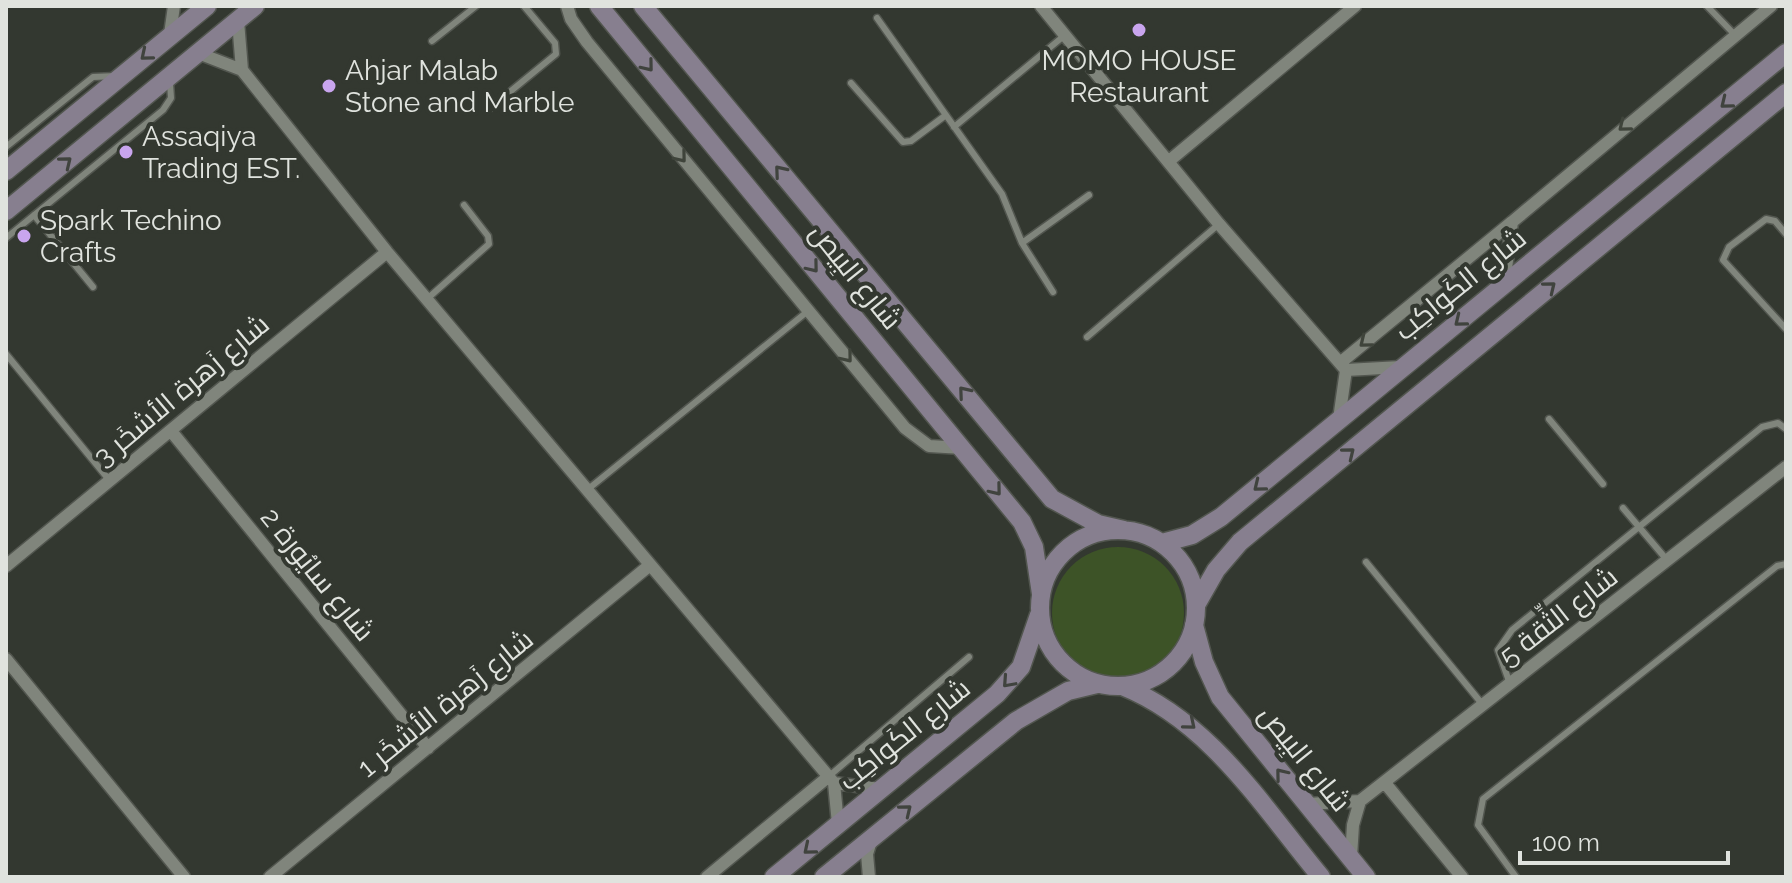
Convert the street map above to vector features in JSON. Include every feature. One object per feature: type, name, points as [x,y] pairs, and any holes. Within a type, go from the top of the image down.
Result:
[{"type":"street","points":[[170,34],[174,6]]},
{"type":"street","points":[[6,171],[207,6]]},
{"type":"street","points":[[6,211],[255,6]]},
{"type":"street","points":[[567,6],[571,19],[587,42],[917,439],[929,446],[962,448]]},
{"type":"street","name":"شارع البِيص","points":[[599,6],[1022,522],[1034,547],[1040,603]]},
{"type":"street","name":"شارع البِيص","points":[[643,6],[1052,499],[1086,519],[1124,530]]},
{"type":"street","points":[[1041,6],[1219,224],[1343,366],[1401,367]]},
{"type":"street","points":[[1169,161],[1355,6]]},
{"type":"street","points":[[1338,422],[1343,366],[1771,6]]},
{"type":"street","points":[[238,21],[242,70]]},
{"type":"street","points":[[198,53],[242,70],[387,252],[831,780],[838,824]]},
{"type":"street","name":"شارع الكَواكِب","points":[[1162,543],[1192,535],[1221,517],[1786,53]]},
{"type":"street","points":[[1196,605],[1216,570],[1240,542],[1786,93]]},
{"type":"street","points":[[1504,285],[1512,222]]},
{"type":"street","name":"شارع زَهرة الأشخَر 3","points":[[6,566],[387,252]]},
{"type":"street","name":"شارع سايُورة 2","points":[[171,431],[428,748]]},
{"type":"street","name":"شارع الثِّقة 5","points":[[1360,801],[1784,473]]},
{"type":"street","points":[[824,877],[1016,721],[1068,691],[1097,684],[1122,686],[1142,682],[1176,660],[1194,624],[1196,605],[1186,570],[1162,543],[1124,530],[1091,536],[1062,554],[1048,573],[1040,603],[1043,631],[1057,657],[1079,676],[1097,684]]},
{"type":"street","name":"شارع زَهرة الأشخَر 1","points":[[270,877],[650,565]]},
{"type":"street","name":"شارع الكَواكِب","points":[[774,877],[997,694],[1021,667],[1040,603]]},
{"type":"street","name":"شارع البِيص","points":[[1194,624],[1204,662],[1220,697],[1366,877]]},
{"type":"street","points":[[6,659],[184,877]]},
{"type":"street","points":[[1122,686],[1150,697],[1199,731],[1321,877]]},
{"type":"street","points":[[707,877],[831,780],[880,789]]},
{"type":"street","points":[[1385,783],[1462,877]]},
{"type":"street","points":[[1307,804],[1360,801],[1353,825],[1351,858]]},
{"type":"street","points":[[869,877],[867,854],[872,838]]},
{"type":"lane","points":[[432,41],[476,6]]},
{"type":"lane","points":[[489,109],[556,54],[555,43],[524,6]]},
{"type":"lane","points":[[1707,6],[1735,35]]},
{"type":"lane","points":[[877,18],[1009,206],[1022,243],[1053,292]]},
{"type":"lane","points":[[954,127],[1065,35]]},
{"type":"lane","points":[[6,147],[93,77],[120,76]]},
{"type":"lane","points":[[6,238],[163,110],[171,98],[169,77]]},
{"type":"lane","points":[[851,83],[903,142],[911,141],[946,115]]},
{"type":"lane","points":[[1022,243],[1089,195]]},
{"type":"lane","points":[[427,299],[489,244],[488,236],[464,205]]},
{"type":"lane","points":[[34,215],[93,287]]},
{"type":"lane","points":[[1786,234],[1775,221],[1766,219],[1729,247],[1723,260],[1786,329]]},
{"type":"lane","points":[[1087,337],[1219,224]]},
{"type":"lane","points":[[587,490],[808,311]]},
{"type":"lane","points":[[6,354],[110,481]]},
{"type":"lane","points":[[1549,419],[1603,484]]},
{"type":"lane","points":[[1510,684],[1498,650],[1512,630],[1762,427],[1778,423],[1786,429]]},
{"type":"lane","points":[[1623,508],[1667,561]]},
{"type":"lane","points":[[1366,562],[1484,705]]},
{"type":"lane","points":[[1516,877],[1478,825],[1483,799],[1777,566],[1786,564]]},
{"type":"lane","points":[[831,780],[969,657]]},
{"type":"green space","points":[[1118,547],[1143,552],[1165,566],[1179,588],[1184,613],[1179,638],[1165,660],[1143,674],[1118,679],[1093,674],[1071,660],[1057,638],[1052,613],[1057,588],[1071,566],[1093,552]]},
{"type":"place","name":"MOMO HOUSE Restaurant","points":[[1139,30]]},
{"type":"place","name":"Ahjar Malab Stone and Marble","points":[[329,86]]},
{"type":"place","name":"Assaqiya Trading EST.","points":[[126,152]]},
{"type":"place","name":"Spark Techino Crafts","points":[[24,236]]}]
